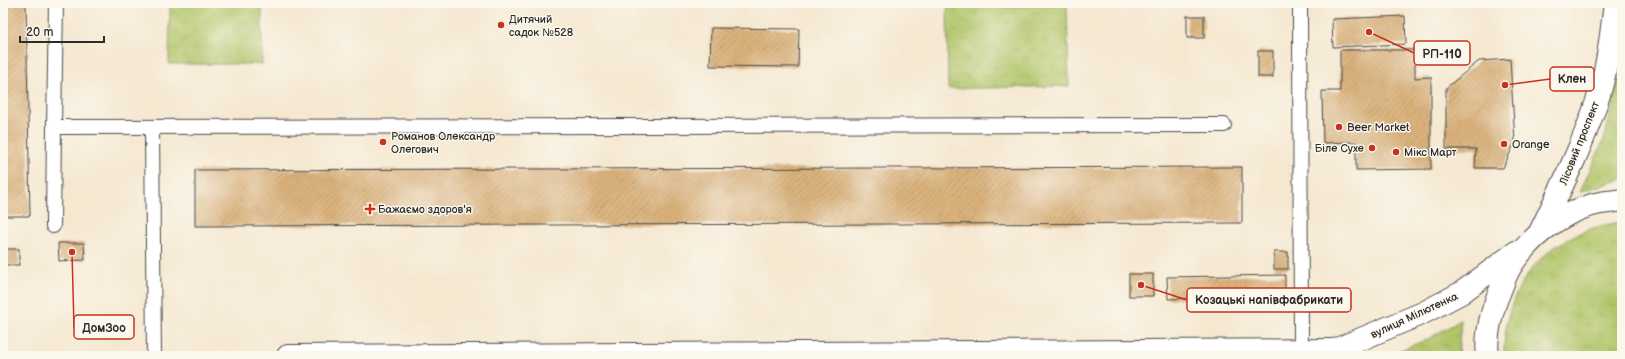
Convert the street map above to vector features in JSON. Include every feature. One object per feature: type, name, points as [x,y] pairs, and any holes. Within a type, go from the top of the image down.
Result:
[{"type":"street","name":"Лісовий проспект","points":[[1534,238],[1577,153],[1596,104],[1611,40],[1615,3]]},
{"type":"street","name":"вулиця Мілютенка","points":[[288,356],[1301,350],[1343,353],[1461,293],[1566,216],[1592,205],[1622,200]]},
{"type":"street","points":[[1488,356],[1487,348],[1493,306],[1511,267],[1534,238]]},
{"type":"lane","points":[[53,226],[56,3]]},
{"type":"lane","points":[[1300,3],[1301,350]]},
{"type":"lane","points":[[54,127],[1224,125]]},
{"type":"lane","points":[[152,128],[154,356]]},
{"type":"green space","points":[[170,3],[262,3],[262,64],[169,64]]},
{"type":"green space","points":[[1067,5],[1069,86],[948,89],[947,8]]},
{"type":"green space","points":[[1622,65],[1622,179],[1580,192],[1605,137]]},
{"type":"green space","points":[[1622,222],[1622,356],[1504,356],[1506,329],[1512,305],[1522,283],[1535,265],[1552,249],[1573,236],[1596,227]]},
{"type":"green space","points":[[1461,320],[1458,356],[1397,356],[1396,352],[1428,339]]},
{"type":"building","points":[[3,3],[26,3],[30,216],[3,216]]},
{"type":"building","points":[[1187,16],[1204,16],[1204,38],[1187,38]]},
{"type":"building","points":[[1405,16],[1406,44],[1333,47],[1332,19]]},
{"type":"building","points":[[711,28],[799,29],[798,67],[710,66]]},
{"type":"building","points":[[1340,50],[1415,50],[1415,78],[1431,77],[1431,169],[1356,170],[1356,142],[1323,143],[1322,91],[1340,91]]},
{"type":"building","points":[[1258,51],[1273,51],[1273,77],[1258,77]]},
{"type":"building","points":[[1510,59],[1515,142],[1503,168],[1475,168],[1476,149],[1446,149],[1446,88],[1479,61]]},
{"type":"building","points":[[1242,167],[1242,223],[195,226],[195,170]]},
{"type":"building","points":[[58,243],[84,243],[85,260],[59,261]]},
{"type":"building","points":[[3,249],[19,249],[19,265],[3,265]]},
{"type":"building","points":[[1274,252],[1288,252],[1288,269],[1274,269]]},
{"type":"building","points":[[1129,274],[1153,274],[1153,296],[1129,296]]},
{"type":"building","points":[[1285,275],[1285,296],[1168,299],[1167,277]]},
{"type":"place","name":"Дитячий садок №528","points":[[501,25]]},
{"type":"place","name":"РП-110","points":[[1369,32]]},
{"type":"place","name":"Клен","points":[[1505,85]]},
{"type":"place","name":"Beer Market","points":[[1339,127]]},
{"type":"place","name":"Романов Олександр Олегович","points":[[383,142]]},
{"type":"place","name":"Orange","points":[[1504,144]]},
{"type":"place","name":"Біле Сухе","points":[[1372,148]]},
{"type":"place","name":"Мікс Март","points":[[1396,152]]},
{"type":"place","name":"Бажаємо здоров'я","points":[[370,209]]},
{"type":"place","name":"ДомЗоо","points":[[72,252]]},
{"type":"place","name":"Козацькі напівфабрикати","points":[[1141,285]]}]
